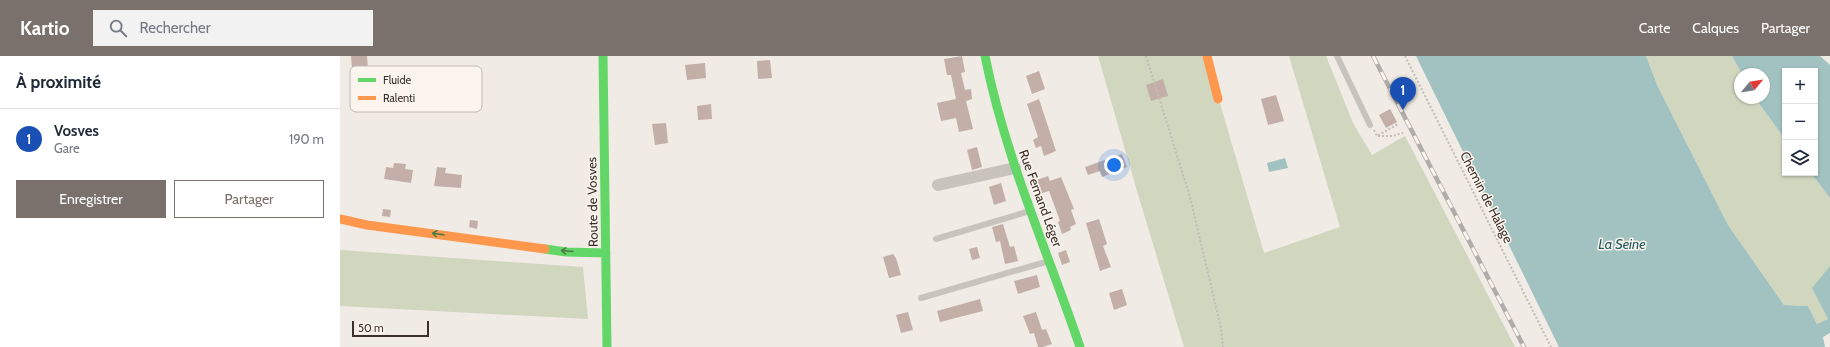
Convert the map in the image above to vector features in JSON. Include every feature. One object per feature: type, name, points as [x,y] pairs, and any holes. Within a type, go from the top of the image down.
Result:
[{"type":"street","name":"Route de Vosves","points":[[603,56],[607,347]]},
{"type":"street","name":"Rue Fernand Léger","points":[[985,56],[990,87],[1015,168],[1080,347]]},
{"type":"street","points":[[1207,56],[1218,99]]},
{"type":"street","points":[[938,185],[1015,168]]},
{"type":"street","points":[[340,219],[367,225],[566,252],[606,253]]},
{"type":"lane","points":[[1337,56],[1370,125]]},
{"type":"lane","points":[[936,239],[1031,210]]},
{"type":"lane","points":[[921,298],[1050,261]]},
{"type":"path","points":[[1146,56],[1190,198],[1221,328],[1223,347]]},
{"type":"path","name":"Chemin de Halage","points":[[1405,56],[1551,347]]},
{"type":"path","points":[[1377,136],[1398,124]]},
{"type":"path","points":[[1370,125],[1377,136]]},
{"type":"path","points":[[1377,136],[1392,136],[1403,133]]},
{"type":"green space","points":[[1098,56],[1206,56],[1264,253],[1340,227],[1289,56],[1326,56],[1353,123],[1372,155],[1405,136],[1515,347],[1184,347]]},
{"type":"green space","points":[[1646,56],[1732,56],[1739,68],[1734,68],[1734,104],[1759,104],[1782,135],[1782,176],[1813,176],[1830,198],[1830,266],[1813,288],[1828,319],[1817,324],[1808,306],[1784,305],[1728,225],[1658,87]]},
{"type":"green space","points":[[340,250],[583,267],[588,319],[340,306]]},
{"type":"water","name":"La Seine","points":[[1416,56],[1646,56],[1658,87],[1728,225],[1784,305],[1808,306],[1817,324],[1828,319],[1812,288],[1830,266],[1830,333],[1823,337],[1825,347],[1559,347]]},
{"type":"water","points":[[1732,56],[1820,56],[1830,65],[1830,198],[1813,176],[1818,176],[1818,68],[1782,68],[1782,135],[1759,104],[1770,104],[1770,68],[1739,68]]},
{"type":"water","points":[[1285,158],[1288,168],[1269,172],[1267,163]]},
{"type":"building","points":[[351,56],[367,56],[368,66],[352,66]]},
{"type":"building","points":[[962,56],[965,72],[961,73],[965,90],[971,89],[972,99],[966,101],[973,129],[959,132],[956,118],[941,121],[937,103],[956,99],[951,75],[947,75],[944,59]]},
{"type":"building","points":[[770,60],[772,78],[758,79],[757,61]]},
{"type":"building","points":[[705,63],[706,78],[687,80],[685,65]]},
{"type":"building","points":[[1039,71],[1045,89],[1032,94],[1026,76]]},
{"type":"building","points":[[1163,79],[1168,96],[1151,101],[1146,85]]},
{"type":"building","points":[[1276,95],[1284,121],[1268,125],[1261,99]]},
{"type":"building","points":[[1039,99],[1056,151],[1044,156],[1041,146],[1036,148],[1033,140],[1038,137],[1027,104]]},
{"type":"building","points":[[711,104],[712,119],[698,120],[697,106]]},
{"type":"building","points":[[1390,109],[1397,122],[1386,128],[1379,115]]},
{"type":"building","points":[[666,123],[668,143],[655,145],[652,124]]},
{"type":"building","points":[[977,147],[982,167],[972,170],[967,150]]},
{"type":"building","points":[[1122,154],[1127,167],[1102,177],[1100,171],[1088,175],[1085,167]]},
{"type":"building","points":[[394,163],[406,164],[405,169],[413,170],[411,183],[384,179],[386,167],[393,168]]},
{"type":"building","points":[[437,167],[446,168],[445,173],[462,175],[461,188],[434,186]]},
{"type":"building","points":[[1048,176],[1050,181],[1061,177],[1074,209],[1071,210],[1076,224],[1070,227],[1071,230],[1062,234],[1058,222],[1060,221],[1049,191],[1039,194],[1034,181]]},
{"type":"building","points":[[1001,183],[1006,201],[994,205],[989,187]]},
{"type":"building","points":[[383,209],[391,210],[390,217],[382,216]]},
{"type":"building","points":[[1099,219],[1107,244],[1103,246],[1111,267],[1100,271],[1086,223]]},
{"type":"building","points":[[470,220],[478,221],[477,229],[469,227]]},
{"type":"building","points":[[1003,224],[1010,247],[1014,246],[1018,261],[1005,264],[1000,241],[996,242],[992,227]]},
{"type":"building","points":[[977,247],[980,258],[972,260],[969,249]]},
{"type":"building","points":[[1066,250],[1070,262],[1062,265],[1058,253]]},
{"type":"building","points":[[893,254],[896,258],[901,275],[889,278],[883,257]]},
{"type":"building","points":[[1037,275],[1040,287],[1018,294],[1014,281]]},
{"type":"building","points":[[1122,289],[1127,305],[1114,310],[1109,293]]},
{"type":"building","points":[[980,299],[983,311],[940,322],[937,311]]},
{"type":"building","points":[[908,312],[913,330],[901,333],[896,315]]},
{"type":"building","points":[[1036,312],[1042,330],[1046,329],[1052,344],[1038,347],[1034,333],[1030,334],[1023,316]]},
{"type":"railway","points":[[1373,56],[1524,347]]},
{"type":"traffic: fast","points":[[603,56],[607,347]]},
{"type":"traffic: fast","points":[[985,56],[993,94],[1015,167],[1080,347]]},
{"type":"traffic: fast","points":[[545,249],[566,252],[606,253]]},
{"type":"traffic: slow","points":[[1207,56],[1218,99]]},
{"type":"traffic: slow","points":[[340,219],[367,225],[545,249]]},
{"type":"place","name":"Vosves","points":[[1403,110]]}]
